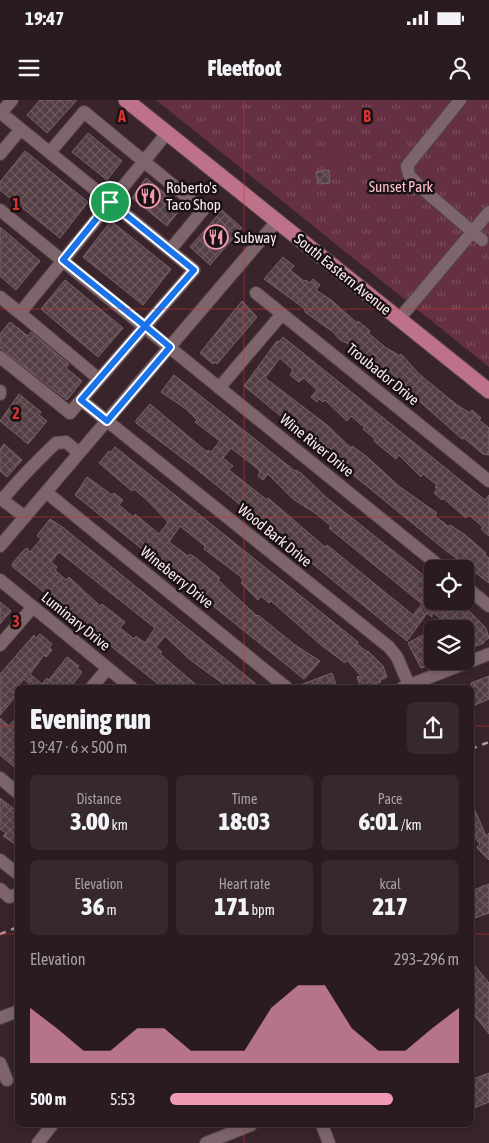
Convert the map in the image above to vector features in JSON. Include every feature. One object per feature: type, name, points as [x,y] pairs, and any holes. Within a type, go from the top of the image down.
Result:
[{"type":"main road","name":"South Eastern Avenue","points":[[126,100],[489,391]]},
{"type":"street","points":[[0,357],[70,413],[194,270],[1,113],[12,100]]},
{"type":"street","points":[[460,100],[407,166],[409,176],[418,185],[477,236]]},
{"type":"street","points":[[50,152],[84,112],[203,210],[170,250]]},
{"type":"street","points":[[0,154],[21,129]]},
{"type":"street","points":[[20,313],[167,133]]},
{"type":"street","name":"Wine River Drive","points":[[0,210],[432,560]]},
{"type":"street","points":[[399,319],[477,236],[489,212]]},
{"type":"street","points":[[0,546],[277,221]]},
{"type":"street","name":"Troubador Drive","points":[[256,293],[489,482]]},
{"type":"street","points":[[0,296],[99,379]]},
{"type":"street","points":[[219,388],[282,314]]},
{"type":"street","name":"Wood Bark Drive","points":[[81,400],[389,647],[397,657],[405,685]]},
{"type":"street","points":[[25,517],[1,499],[29,468],[40,461],[56,443],[66,442],[79,453]]},
{"type":"street","name":"Wineberry Drive","points":[[46,492],[283,685]]},
{"type":"street","name":"Luminary Drive","points":[[0,580],[128,685]]},
{"type":"street","points":[[474,594],[489,606]]},
{"type":"street","points":[[0,645],[33,607]]},
{"type":"street","points":[[408,685],[489,654]]},
{"type":"street","points":[[94,685],[108,668]]},
{"type":"street","points":[[0,778],[15,790]]},
{"type":"street","points":[[0,860],[15,872]]},
{"type":"street","points":[[0,889],[9,897],[15,895]]},
{"type":"street","points":[[0,1018],[15,1012]]},
{"type":"street","points":[[0,1063],[7,1080]]},
{"type":"street","points":[[38,1143],[50,1127]]},
{"type":"street","points":[[206,1143],[225,1139],[247,1127]]},
{"type":"street","points":[[323,1127],[329,1143]]},
{"type":"green space","name":"Sunset Park","points":[[156,100],[489,100],[489,367]]},
{"type":"green space","points":[[333,142],[351,159],[341,171],[323,154]]},
{"type":"building","points":[[40,100],[77,100],[47,133],[27,115]]},
{"type":"building","points":[[88,133],[122,161],[107,180],[72,152]]},
{"type":"building","points":[[25,151],[88,202],[60,238],[0,190],[0,182]]},
{"type":"building","points":[[329,170],[330,183],[318,184],[316,172]]},
{"type":"building","points":[[146,178],[182,207],[167,226],[132,198]]},
{"type":"building","name":"Subway","points":[[222,210],[242,228],[210,265],[190,247]]},
{"type":"building","points":[[111,221],[171,269],[143,305],[83,257]]},
{"type":"building","points":[[0,227],[40,261],[16,290],[0,276]]},
{"type":"building","points":[[283,257],[294,266],[290,270],[304,281],[306,280],[310,283],[313,279],[320,285],[316,290],[331,300],[357,323],[358,321],[370,331],[368,333],[385,347],[400,356],[401,354],[419,374],[457,405],[470,413],[472,410],[481,418],[479,420],[489,428],[489,455],[483,454],[464,438],[462,439],[418,400],[415,401],[361,357],[349,344],[340,340],[333,332],[305,312],[305,309],[264,279]]},
{"type":"building","points":[[65,280],[123,328],[98,357],[41,309]]},
{"type":"building","points":[[242,301],[257,317],[217,364],[215,362],[213,364],[200,353]]},
{"type":"building","points":[[10,322],[28,336],[31,332],[69,364],[66,368],[82,381],[67,400],[0,348],[0,334]]},
{"type":"building","points":[[283,337],[485,500],[489,495],[489,536],[481,529],[483,527],[469,515],[466,518],[443,498],[442,500],[434,493],[437,485],[423,474],[421,477],[399,455],[396,459],[374,441],[375,439],[363,429],[365,428],[351,416],[347,421],[325,400],[323,402],[319,399],[317,402],[311,397],[317,390],[304,378],[299,382],[290,375],[293,370],[280,358],[265,378],[327,425],[351,448],[352,446],[366,456],[400,487],[437,513],[435,516],[449,527],[450,525],[464,534],[486,553],[485,555],[489,558],[489,583],[474,572],[474,560],[459,560],[444,549],[244,386],[277,341],[279,342]]},
{"type":"building","points":[[174,375],[295,471],[302,474],[327,498],[424,576],[424,610],[467,610],[486,628],[489,638],[484,643],[474,647],[474,620],[442,620],[432,612],[432,617],[427,613],[407,641],[194,467],[136,423],[136,420],[150,404],[207,452],[208,450],[211,452],[220,441],[195,422],[197,420],[186,409],[161,392]],"holes":[[[231,448],[260,472],[258,476],[263,480],[268,474],[293,499],[331,526],[329,528],[422,604],[413,615],[327,545],[325,547],[268,498],[267,500],[229,470],[233,466],[223,458]]]},
{"type":"building","points":[[19,394],[41,412],[39,415],[47,421],[28,444],[0,421]]},
{"type":"building","points":[[4,444],[22,460],[7,477],[0,471],[0,449]]},
{"type":"building","points":[[115,447],[358,642],[357,644],[368,651],[383,666],[387,677],[380,680],[381,682],[371,685],[360,685],[357,677],[361,676],[347,660],[345,663],[321,645],[271,601],[269,603],[261,596],[258,600],[241,583],[243,581],[240,576],[204,549],[205,546],[180,526],[169,542],[188,556],[190,554],[196,558],[220,578],[218,580],[257,616],[295,645],[320,661],[304,679],[75,495],[87,477],[112,495],[114,493],[123,500],[119,505],[133,517],[135,514],[159,534],[168,522],[147,500],[134,489],[132,491],[99,463],[109,451],[111,452]]},
{"type":"building","points":[[50,519],[61,526],[257,685],[225,685],[189,659],[165,636],[156,647],[162,652],[160,654],[196,685],[159,685],[13,567],[12,564],[23,551],[27,548],[30,552],[41,539],[37,536]],"holes":[[[59,552],[155,628],[145,643],[136,636],[134,639],[120,628],[125,622],[102,604],[100,606],[69,577],[66,580],[55,570],[57,567],[51,562]]]},
{"type":"building","points":[[0,602],[11,611],[0,624]]},
{"type":"building","points":[[40,634],[52,644],[49,648],[52,650],[46,657],[44,655],[30,674],[42,684],[47,678],[49,680],[67,657],[79,666],[77,668],[82,672],[72,685],[31,685],[24,679],[19,685],[15,685],[13,692],[15,697],[0,715],[0,674],[34,635],[36,638]]},
{"type":"building","points":[[424,634],[424,667],[421,668],[408,643]]},
{"type":"building","points":[[332,673],[336,685],[300,685]]},
{"type":"building","points":[[489,676],[489,699],[474,706],[474,685],[471,685],[471,683]]},
{"type":"building","points":[[0,718],[9,726],[15,719],[15,768],[0,755]]},
{"type":"building","points":[[0,798],[15,810],[15,844],[3,836],[6,833],[0,829]]},
{"type":"building","points":[[474,808],[486,836],[489,833],[489,860],[478,849],[477,847],[480,844],[474,837]]},
{"type":"building","points":[[489,884],[489,913],[475,918],[474,916],[474,890]]},
{"type":"building","points":[[474,965],[489,983],[489,1034],[474,1015]]},
{"type":"building","points":[[489,1073],[489,1102],[474,1108],[474,1079]]},
{"type":"railway","points":[[474,748],[489,742]]},
{"type":"railway","points":[[0,934],[15,928]]},
{"type":"place","name":"Roberto's Taco Shop","points":[[148,196]]},
{"type":"place","name":"Subway","points":[[216,237]]},
{"type":"route","points":[[110,202],[63,260],[145,326],[81,400],[107,421],[170,347],[145,326],[194,270],[110,202]]}]
